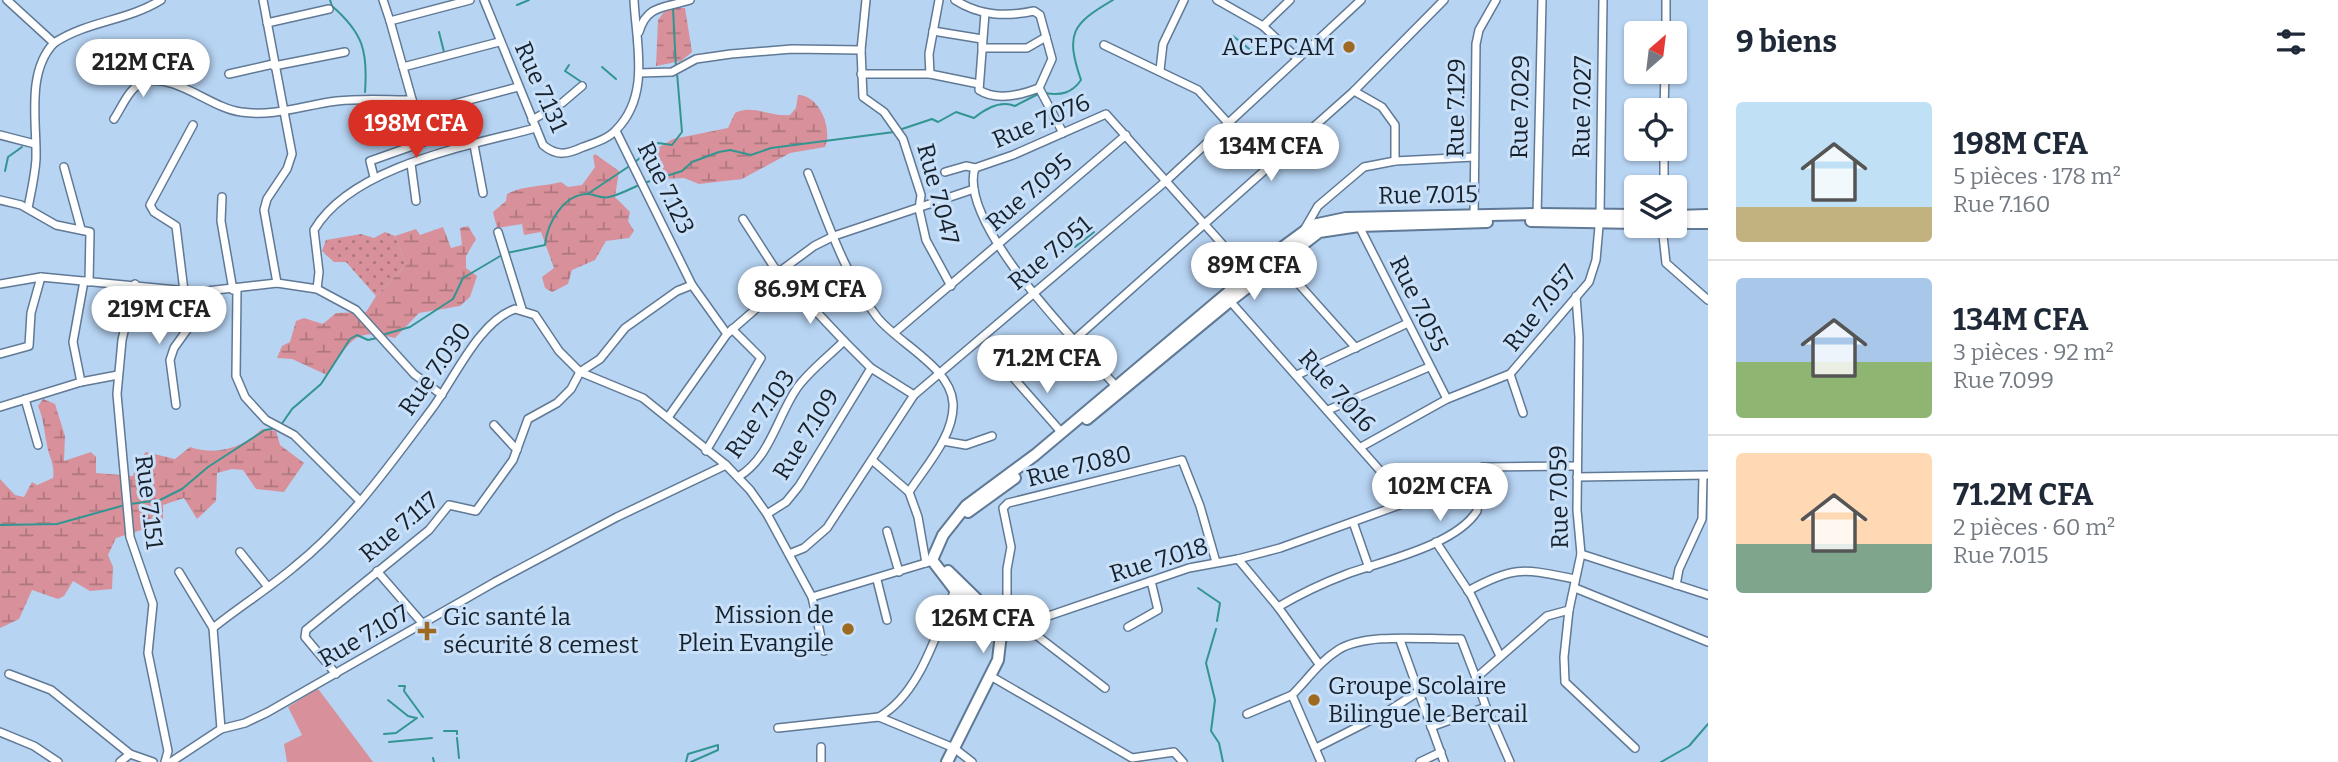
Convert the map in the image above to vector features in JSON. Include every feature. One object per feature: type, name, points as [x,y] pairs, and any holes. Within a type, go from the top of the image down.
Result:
[{"type":"main road","points":[[1687,216],[1708,215]]},
{"type":"main road","name":"Rue 7.015","points":[[1599,219],[1624,216]]},
{"type":"main road","name":"Rue 7.015","points":[[932,560],[943,535],[960,511],[1062,432],[1115,385],[1304,231],[1325,221],[1346,218],[1536,218],[1624,222]]},
{"type":"main road","name":"Rue 7.015","points":[[932,560],[967,513],[1039,459],[1230,301],[1319,232],[1359,226],[1474,219]]},
{"type":"main road","points":[[1687,223],[1708,223]]},
{"type":"main road","points":[[932,560],[955,590],[994,624],[1002,642],[998,660],[955,754]]},
{"type":"main road","points":[[932,560],[1014,628],[1004,659],[955,754],[947,762]]},
{"type":"street","points":[[7,0],[54,43]]},
{"type":"street","points":[[28,208],[35,170],[33,120],[40,66],[54,43],[90,24],[140,13],[161,0]]},
{"type":"street","points":[[263,0],[273,65],[292,147],[290,162],[267,199],[264,210],[277,283]]},
{"type":"street","points":[[374,177],[370,161],[423,141],[383,0]]},
{"type":"street","points":[[390,21],[470,0]]},
{"type":"street","name":"Rue 7.131","points":[[484,0],[517,87],[543,145],[555,153],[563,154],[616,131]]},
{"type":"street","points":[[616,131],[628,113],[639,74],[635,0]]},
{"type":"street","name":"Rue 7.047","points":[[866,0],[860,74],[863,97],[884,111],[903,139],[921,195],[919,209],[926,240],[951,286]]},
{"type":"street","points":[[930,74],[933,30],[939,0]]},
{"type":"street","points":[[955,0],[985,13],[1012,15],[1034,11],[1040,15],[1052,59],[1039,88],[1014,96],[981,93],[979,84],[985,13]]},
{"type":"street","points":[[1160,70],[1163,44],[1184,0]]},
{"type":"street","points":[[1217,0],[1263,26],[1297,58]]},
{"type":"street","points":[[1263,26],[1290,0]]},
{"type":"street","name":"Rue 7.051","points":[[789,554],[804,548],[827,528],[914,395],[1166,181],[1361,0]]},
{"type":"street","points":[[1074,340],[1354,91],[1444,0]]},
{"type":"street","name":"Rue 7.129","points":[[1474,219],[1476,44],[1479,30],[1496,0]]},
{"type":"street","name":"Rue 7.029","points":[[1536,218],[1542,0]]},
{"type":"street","name":"Rue 7.027","points":[[1599,219],[1603,0]]},
{"type":"street","points":[[1666,0],[1666,21]]},
{"type":"street","points":[[638,36],[642,23],[653,9],[686,1]]},
{"type":"street","points":[[267,23],[329,9]]},
{"type":"street","points":[[933,30],[982,39],[982,48]]},
{"type":"street","points":[[982,48],[1027,48],[1046,37]]},
{"type":"street","points":[[403,67],[499,42]]},
{"type":"street","points":[[1104,44],[1198,90],[1228,123]]},
{"type":"street","points":[[639,74],[672,72],[696,59],[731,54],[792,49],[861,50]]},
{"type":"street","points":[[229,74],[345,52]]},
{"type":"street","points":[[860,74],[930,74],[979,84]]},
{"type":"street","points":[[114,119],[134,87],[145,82],[178,87],[230,110],[286,113],[334,102],[412,100]]},
{"type":"street","points":[[317,289],[318,265],[314,230],[358,185],[411,164],[534,124],[582,86]]},
{"type":"street","points":[[416,114],[517,87]]},
{"type":"street","points":[[1039,88],[1063,133]]},
{"type":"street","points":[[1354,91],[1382,107],[1395,125],[1395,161]]},
{"type":"street","name":"Rue 7.076","points":[[945,172],[966,166],[975,168],[1063,133],[1102,114],[1109,116],[1249,274]]},
{"type":"street","points":[[184,291],[176,226],[154,212],[150,205],[193,125]]},
{"type":"street","name":"Rue 7.123","points":[[616,131],[692,285],[729,331],[761,358],[706,450]]},
{"type":"street","points":[[0,135],[35,144]]},
{"type":"street","name":"Rue 7.095","points":[[894,333],[1126,135]]},
{"type":"street","points":[[474,145],[484,193]]},
{"type":"street","points":[[1304,231],[1314,211],[1354,174],[1374,164],[1474,157]]},
{"type":"street","points":[[411,164],[416,201]]},
{"type":"street","points":[[64,167],[81,229]]},
{"type":"street","points":[[975,168],[974,190],[997,246],[1074,340],[1115,385]]},
{"type":"street","points":[[808,173],[834,236],[865,299],[877,317],[938,374],[953,401],[943,441],[909,492]]},
{"type":"street","points":[[779,272],[814,246],[834,236],[974,190]]},
{"type":"street","points":[[222,197],[221,221],[235,289],[239,337],[236,376],[245,397],[266,420],[294,435],[360,501]]},
{"type":"street","points":[[0,200],[10,200],[28,208],[56,225],[90,232],[87,282],[73,342],[80,382]]},
{"type":"street","points":[[743,219],[779,272],[844,341],[872,368],[914,395]]},
{"type":"street","name":"Rue 7.057","points":[[1361,447],[1447,399],[1510,374],[1593,274],[1599,219]]},
{"type":"street","name":"Rue 7.055","points":[[1359,226],[1447,399]]},
{"type":"street","points":[[498,232],[522,309],[535,315],[559,351],[580,372],[643,398],[669,416],[726,465],[767,514],[812,597],[824,651]]},
{"type":"street","points":[[1663,238],[1666,263],[1708,300]]},
{"type":"street","points":[[1279,262],[1356,348]]},
{"type":"street","points":[[0,284],[41,277],[198,292],[277,283],[317,289],[343,301],[363,317],[414,374],[442,395]]},
{"type":"street","points":[[0,355],[29,346],[31,313],[41,277]]},
{"type":"street","points":[[669,416],[729,331],[788,281]]},
{"type":"street","name":"Rue 7.151","points":[[135,284],[118,375],[133,554],[153,604],[148,653],[168,762]]},
{"type":"street","name":"Rue 7.117","points":[[336,674],[304,634],[429,530],[449,505],[476,511],[504,474],[517,450],[528,419],[557,403],[580,372],[590,369],[625,328],[692,285]]},
{"type":"street","points":[[176,405],[170,360],[174,348],[194,320],[198,292]]},
{"type":"street","name":"Rue 7.059","points":[[1576,296],[1579,337],[1576,466],[1581,554],[1569,610],[1564,657],[1566,682],[1635,748]]},
{"type":"street","name":"Rue 7.016","points":[[1230,301],[1406,501],[1353,522],[1238,559]]},
{"type":"street","name":"Rue 7.030","points":[[213,628],[295,567],[360,501],[442,395],[490,324],[507,312],[522,309]]},
{"type":"street","points":[[1297,375],[1408,323]]},
{"type":"street","name":"Rue 7.103","points":[[738,477],[750,470],[762,454],[798,387],[844,341]]},
{"type":"street","points":[[1328,410],[1429,367]]},
{"type":"street","name":"Rue 7.109","points":[[767,514],[786,502],[799,486],[872,368]]},
{"type":"street","points":[[1510,374],[1524,412]]},
{"type":"street","points":[[0,407],[80,382],[118,375]]},
{"type":"street","points":[[1011,375],[1062,432]]},
{"type":"street","points":[[25,399],[38,445]]},
{"type":"street","points":[[494,425],[517,450]]},
{"type":"street","points":[[943,441],[966,445],[992,436]]},
{"type":"street","points":[[812,597],[877,580],[932,560],[909,492],[872,460]]},
{"type":"street","name":"Rue 7.080","points":[[1014,628],[1007,599],[1007,569],[1011,547],[1003,508],[1008,503],[1182,460],[1200,506],[1216,562]]},
{"type":"street","name":"Rue 7.107","points":[[168,762],[221,729],[245,723],[336,674],[495,582],[606,523],[726,465]]},
{"type":"street","points":[[1278,607],[1323,584],[1436,542],[1477,511],[1483,467],[1576,466]]},
{"type":"street","points":[[1577,477],[1706,476],[1702,519],[1679,569],[1676,585]]},
{"type":"street","points":[[1353,522],[1369,568]]},
{"type":"street","points":[[887,531],[899,572]]},
{"type":"street","points":[[1436,542],[1468,591],[1500,656]]},
{"type":"street","points":[[240,552],[268,587]]},
{"type":"street","points":[[1581,554],[1708,595]]},
{"type":"street","name":"Rue 7.018","points":[[1014,628],[1151,581],[1216,562],[1238,559],[1278,607],[1319,664]]},
{"type":"street","points":[[377,571],[423,624]]},
{"type":"street","points":[[1468,591],[1509,571],[1540,572],[1575,579]]},
{"type":"street","points":[[180,572],[213,628],[221,729]]},
{"type":"street","points":[[877,580],[887,620]]},
{"type":"street","points":[[1128,627],[1158,610],[1151,581]]},
{"type":"street","points":[[1575,588],[1708,642]]},
{"type":"street","points":[[778,728],[878,717],[894,706],[915,678],[955,590]]},
{"type":"street","points":[[1476,678],[1547,615],[1569,610]]},
{"type":"street","points":[[1014,628],[1105,688]]},
{"type":"street","points":[[1247,714],[1292,695],[1319,664],[1339,649],[1358,641],[1461,639],[1510,762]]},
{"type":"street","points":[[1400,640],[1444,762]]},
{"type":"street","points":[[9,674],[51,690],[130,754],[153,762]]},
{"type":"street","points":[[994,678],[1132,758],[1174,752],[1182,762]]},
{"type":"street","points":[[1316,748],[1385,713],[1418,692]]},
{"type":"street","points":[[1292,695],[1321,762]]},
{"type":"street","points":[[1432,727],[1486,707]]},
{"type":"street","points":[[878,717],[972,762]]},
{"type":"street","points":[[0,732],[34,746],[58,762]]},
{"type":"street","points":[[821,747],[821,762]]},
{"type":"street","points":[[1420,762],[1441,752]]},
{"type":"street","points":[[120,762],[130,754]]},
{"type":"green space","points":[[667,8],[685,8],[692,52],[681,61],[656,66],[658,20]]},
{"type":"green space","points":[[798,95],[806,96],[818,106],[826,122],[825,147],[790,153],[742,179],[699,184],[684,178],[665,179],[651,152],[673,139],[728,128],[735,113],[741,111],[755,110],[790,115],[796,108]]},
{"type":"green space","points":[[595,154],[619,171],[615,197],[630,212],[628,221],[634,231],[629,238],[606,241],[595,260],[572,270],[568,284],[552,292],[545,288],[542,277],[554,268],[541,232],[524,235],[522,224],[497,228],[493,212],[506,201],[507,194],[520,189],[561,182],[568,187],[582,185],[595,167]]},
{"type":"green space","points":[[468,226],[476,239],[466,256],[466,268],[477,276],[470,297],[460,306],[419,313],[395,338],[369,334],[361,336],[347,346],[327,375],[292,359],[277,358],[282,346],[290,342],[296,321],[304,318],[323,324],[336,313],[366,312],[376,296],[406,265],[395,236],[416,229],[420,235],[443,227],[451,248],[462,245],[460,228]]},
{"type":"green space","points":[[385,232],[395,236],[406,265],[376,296],[346,262],[334,262],[322,251],[326,240],[361,234],[374,238]]},
{"type":"green space","points":[[43,399],[55,404],[65,436],[64,461],[91,452],[96,457],[96,473],[133,476],[136,464],[146,452],[175,459],[190,447],[210,451],[238,445],[262,429],[276,431],[280,445],[304,463],[284,492],[256,489],[243,470],[232,469],[217,473],[216,501],[197,519],[184,498],[163,505],[163,523],[116,538],[108,555],[113,567],[112,589],[90,591],[73,581],[64,596],[58,599],[32,590],[19,619],[0,628],[0,479],[15,495],[24,497],[32,482],[37,485],[53,478],[53,465],[38,406]]},
{"type":"green space","points":[[317,689],[373,762],[287,762],[284,744],[302,735],[288,707]]},
{"type":"waterway","points":[[330,0],[332,6],[351,25],[361,44],[365,65],[365,92]]},
{"type":"waterway","points":[[517,5],[529,0]]},
{"type":"waterway","points":[[1045,93],[1066,92],[1081,80],[1073,51],[1076,31],[1088,16],[1113,0]]},
{"type":"waterway","points":[[673,8],[676,68]]},
{"type":"waterway","points":[[439,32],[444,52]]},
{"type":"waterway","points":[[1233,36],[1258,56]]},
{"type":"waterway","points":[[569,65],[565,71],[583,83]]},
{"type":"waterway","points":[[602,67],[616,79]]},
{"type":"waterway","points":[[635,162],[658,143],[672,145],[682,132],[677,73]]},
{"type":"waterway","points":[[899,130],[932,119],[938,122],[956,112],[974,118],[993,106],[1015,106],[1040,93]]},
{"type":"waterway","points":[[644,183],[682,171],[692,162],[719,152],[730,150],[751,155],[771,148],[894,132]]},
{"type":"waterway","points":[[442,140],[455,135]]},
{"type":"waterway","points":[[5,171],[8,157],[22,147]]},
{"type":"waterway","points":[[589,193],[631,165]]},
{"type":"waterway","points":[[507,253],[545,245],[553,220],[571,199],[588,194],[609,197],[639,185]]},
{"type":"waterway","points":[[1075,247],[1094,232]]},
{"type":"waterway","points":[[382,335],[410,327],[453,299],[463,278],[502,255]]},
{"type":"waterway","points":[[281,425],[292,409],[321,384],[350,339],[357,335],[368,340],[377,338]]},
{"type":"waterway","points":[[130,504],[160,500],[182,489],[208,467],[265,430],[277,428]]},
{"type":"waterway","points":[[0,525],[57,524],[125,505]]},
{"type":"waterway","points":[[1198,588],[1220,603],[1217,621]]},
{"type":"waterway","points":[[1216,629],[1206,663],[1215,700],[1211,731],[1219,743],[1223,762]]},
{"type":"waterway","points":[[399,686],[405,686],[404,691],[423,717]]},
{"type":"waterway","points":[[388,700],[408,716],[416,718]]},
{"type":"waterway","points":[[384,734],[396,733],[417,718]]},
{"type":"waterway","points":[[1661,762],[1689,746],[1708,724]]},
{"type":"waterway","points":[[444,731],[457,731],[457,734]]},
{"type":"waterway","points":[[389,742],[432,738]]},
{"type":"waterway","points":[[457,738],[459,758]]},
{"type":"waterway","points":[[686,762],[688,754],[718,745],[718,750],[691,762]]},
{"type":"waterway","points":[[433,758],[434,762]]},
{"type":"place","name":"ACEPCAM","points":[[1349,47]]},
{"type":"place","name":"Mission de Plein Evangile","points":[[848,629]]},
{"type":"place","name":"Gic santé la sécurité 8 cemest","points":[[427,631]]},
{"type":"place","name":"Groupe Scolaire Bilingue le Bercail","points":[[1314,700]]}]
